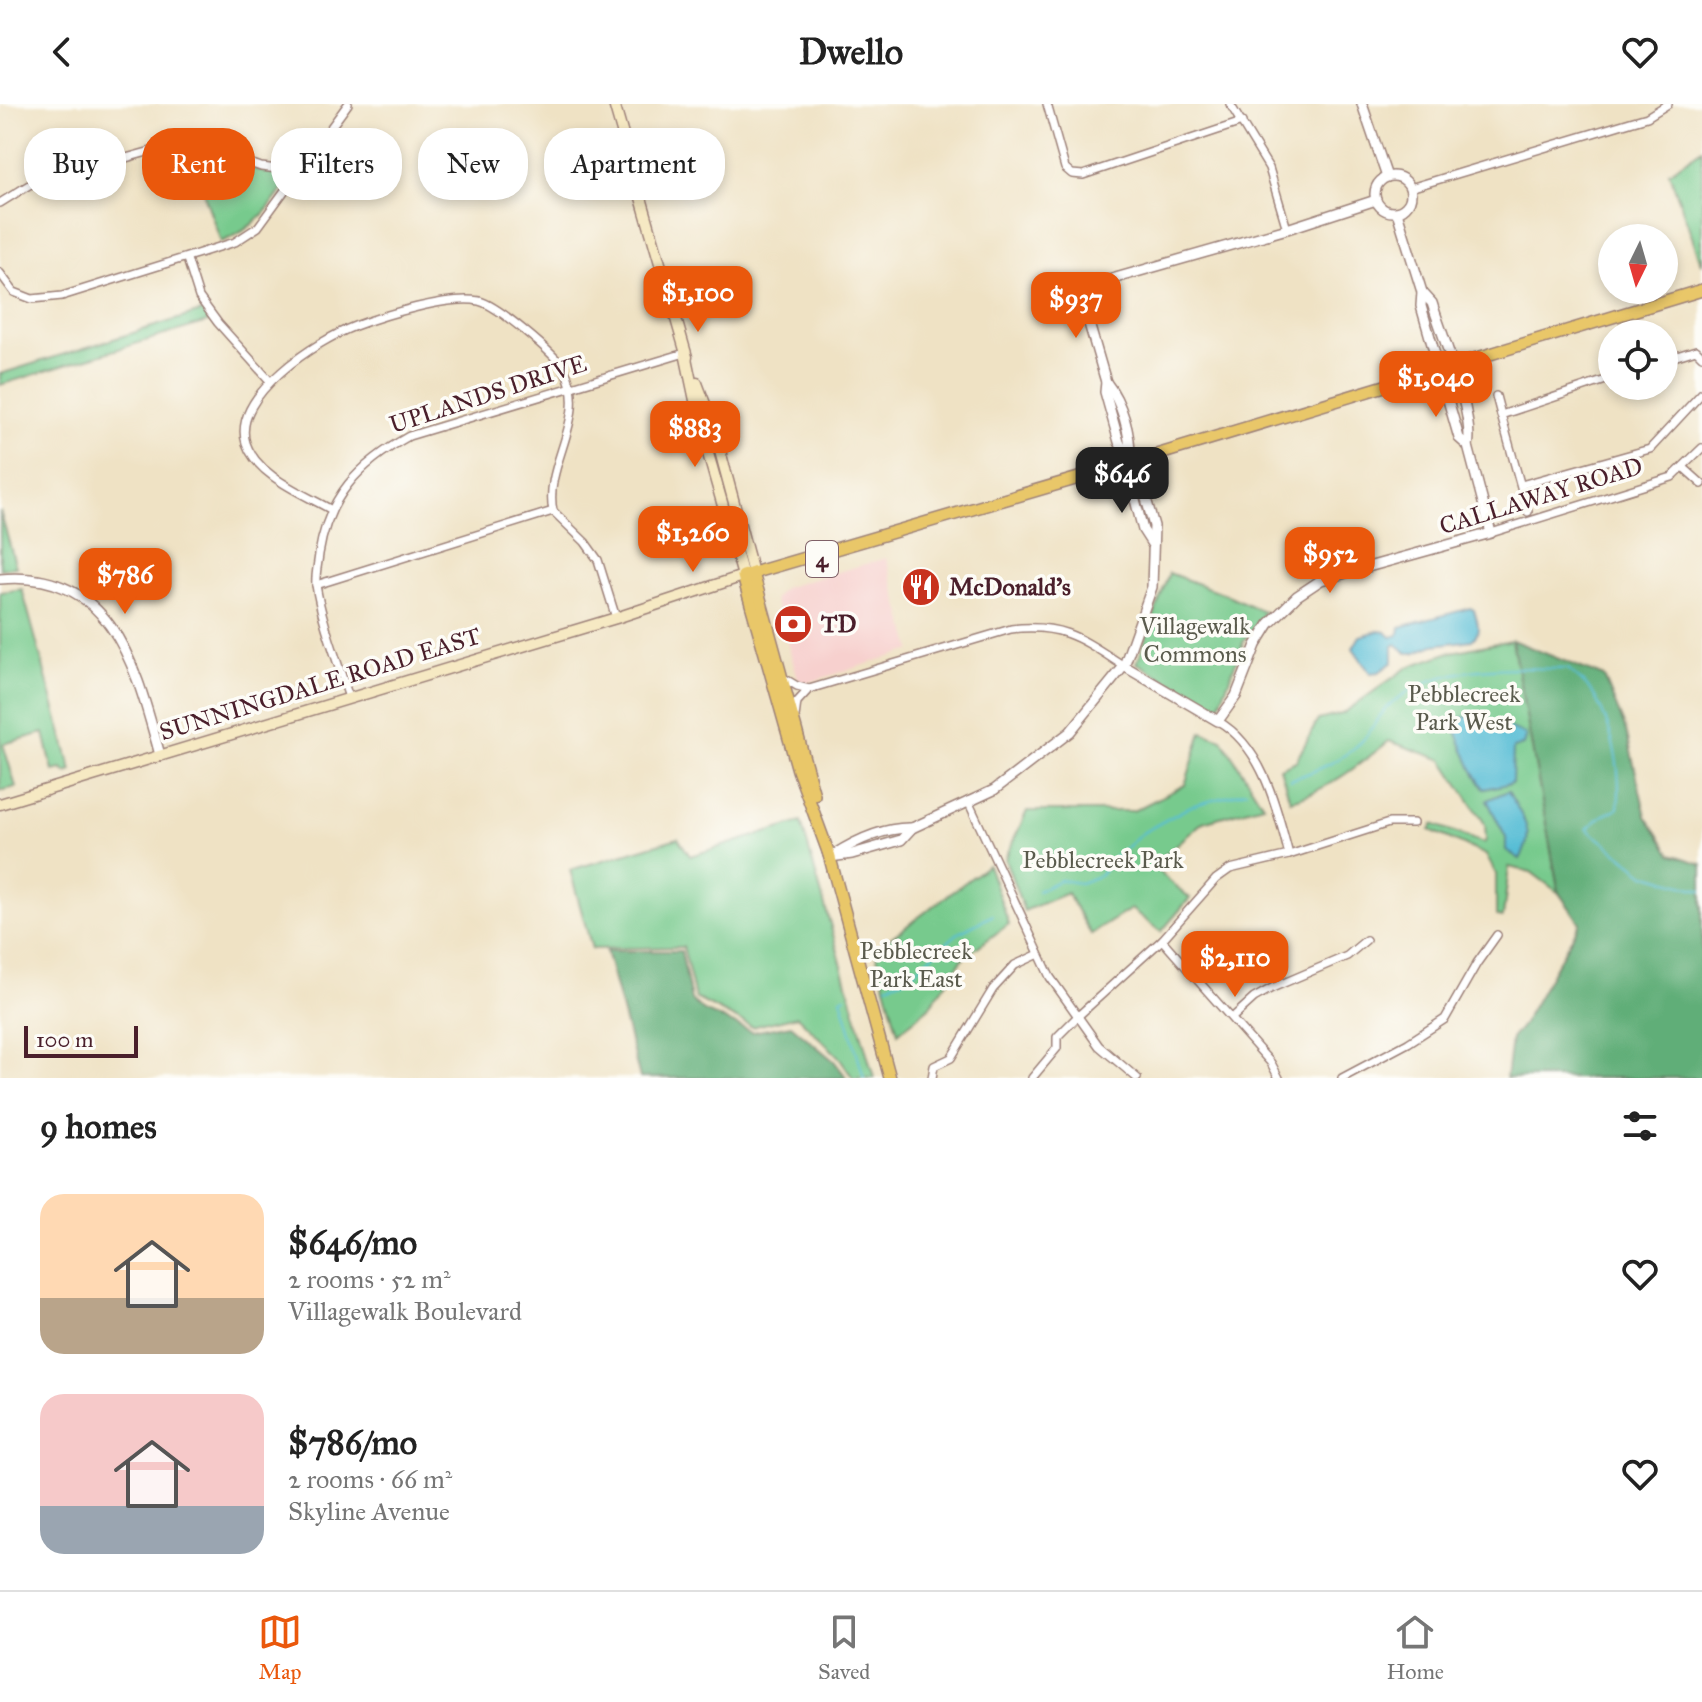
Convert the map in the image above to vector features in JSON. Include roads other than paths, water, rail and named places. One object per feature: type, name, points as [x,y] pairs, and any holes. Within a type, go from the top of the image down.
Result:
[{"type":"main road","points":[[614,104],[685,353],[713,425],[798,770],[830,857]]},
{"type":"main road","name":"4","points":[[749,578],[1702,290]]},
{"type":"main road","points":[[749,578],[782,676],[890,1078]]},
{"type":"main road","name":"SUNNINGDALE ROAD EAST","points":[[0,804],[749,578]]},
{"type":"street","points":[[331,128],[348,104]]},
{"type":"street","points":[[1047,104],[1065,168],[1072,174],[1083,175],[1242,122]]},
{"type":"street","points":[[1230,104],[1269,168],[1287,229]]},
{"type":"street","points":[[1362,104],[1387,177]]},
{"type":"street","points":[[1410,188],[1647,117],[1668,104]]},
{"type":"street","points":[[0,203],[29,185],[169,146],[199,145],[271,168]]},
{"type":"street","points":[[1387,177],[1401,178],[1410,188],[1407,205],[1397,212],[1384,210],[1376,200],[1377,186],[1387,177]]},
{"type":"street","points":[[0,273],[14,292],[32,299],[62,296],[235,242],[258,227],[278,200]]},
{"type":"street","points":[[1049,297],[1287,229],[1376,200]]},
{"type":"street","points":[[1397,212],[1422,292],[1421,306],[1459,438],[1468,446]]},
{"type":"street","points":[[187,259],[199,297],[270,381]]},
{"type":"street","points":[[830,857],[849,845],[898,828],[912,828],[994,790],[1070,732],[1124,666],[1152,587],[1152,544],[1143,530],[1132,488],[1131,440],[1113,390],[1106,382],[1079,289]]},
{"type":"street","points":[[1422,292],[1432,303],[1452,365],[1471,434],[1468,446],[1491,533]]},
{"type":"street","points":[[330,509],[257,463],[246,443],[244,424],[270,381],[298,358],[354,326],[456,300],[481,302],[506,315],[563,367],[573,405],[552,495],[553,511],[585,542],[598,560],[616,618]]},
{"type":"street","points":[[1678,356],[1696,350],[1702,356]]},
{"type":"street","name":"UPLANDS DRIVE","points":[[349,698],[316,585],[323,531],[330,509],[358,473],[382,451],[409,436],[570,385],[685,353]]},
{"type":"street","points":[[1501,415],[1598,383]]},
{"type":"street","points":[[1521,485],[1650,449],[1702,393]]},
{"type":"street","points":[[1496,396],[1528,512]]},
{"type":"street","name":"CALLAWAY ROAD","points":[[1218,721],[1236,696],[1256,645],[1269,624],[1297,596],[1321,580],[1644,487],[1672,477],[1702,448]]},
{"type":"street","points":[[1683,467],[1702,484]]},
{"type":"street","points":[[316,585],[553,511]]},
{"type":"street","points":[[0,579],[42,581],[66,590],[85,599],[110,623],[127,652],[138,681],[160,755]]},
{"type":"street","points":[[782,676],[797,686],[809,689],[1011,629],[1027,627],[1075,635],[1233,730],[1259,766],[1289,855]]},
{"type":"street","points":[[794,720],[797,702],[809,689]]},
{"type":"street","points":[[968,801],[1050,977],[1099,1046],[1137,1078]]},
{"type":"street","points":[[1032,1078],[1057,1048],[1057,1037],[1162,940],[1216,879],[1230,869],[1289,855],[1389,823],[1413,823]]},
{"type":"street","points":[[1342,1078],[1408,1043],[1445,1019],[1497,935]]},
{"type":"street","points":[[1162,940],[1271,1063],[1279,1078]]},
{"type":"street","points":[[1232,1018],[1254,998],[1347,956],[1366,940]]},
{"type":"street","points":[[932,1078],[934,1066],[951,1058],[993,989],[1015,965],[1039,954]]},
{"type":"water","points":[[1470,608],[1474,610],[1478,626],[1472,640],[1434,645],[1414,653],[1407,653],[1396,644],[1393,646],[1393,662],[1379,672],[1370,673],[1353,648],[1360,636],[1378,631],[1386,632],[1391,637],[1399,635],[1400,627]]},
{"type":"water","points":[[1478,715],[1526,735],[1523,745],[1513,748],[1512,783],[1484,789],[1472,769],[1456,731],[1460,718]]},
{"type":"water","points":[[1508,791],[1526,824],[1527,840],[1520,859],[1506,850],[1506,838],[1487,800]]},
{"type":"waterway","points":[[1290,780],[1344,756],[1364,739],[1387,708],[1427,682],[1472,671],[1568,669],[1595,697],[1607,723],[1617,765],[1618,808],[1587,829],[1645,874],[1702,891]]},
{"type":"waterway","points":[[1038,891],[1060,880],[1080,883],[1099,876],[1144,832],[1191,806],[1246,791]]},
{"type":"waterway","points":[[887,985],[907,978],[957,934],[993,915]]},
{"type":"waterway","points":[[845,997],[841,998],[864,1078]]},
{"type":"place","name":"McDonald's","points":[[921,587]]},
{"type":"place","name":"TD","points":[[793,624]]},
{"type":"park label","name":"Villagewalk Commons","points":[[1195,640]]},
{"type":"park label","name":"Pebblecreek Park West","points":[[1464,708]]},
{"type":"park label","name":"Pebblecreek Park","points":[[1103,860]]},
{"type":"park label","name":"Pebblecreek Park East","points":[[916,965]]}]
